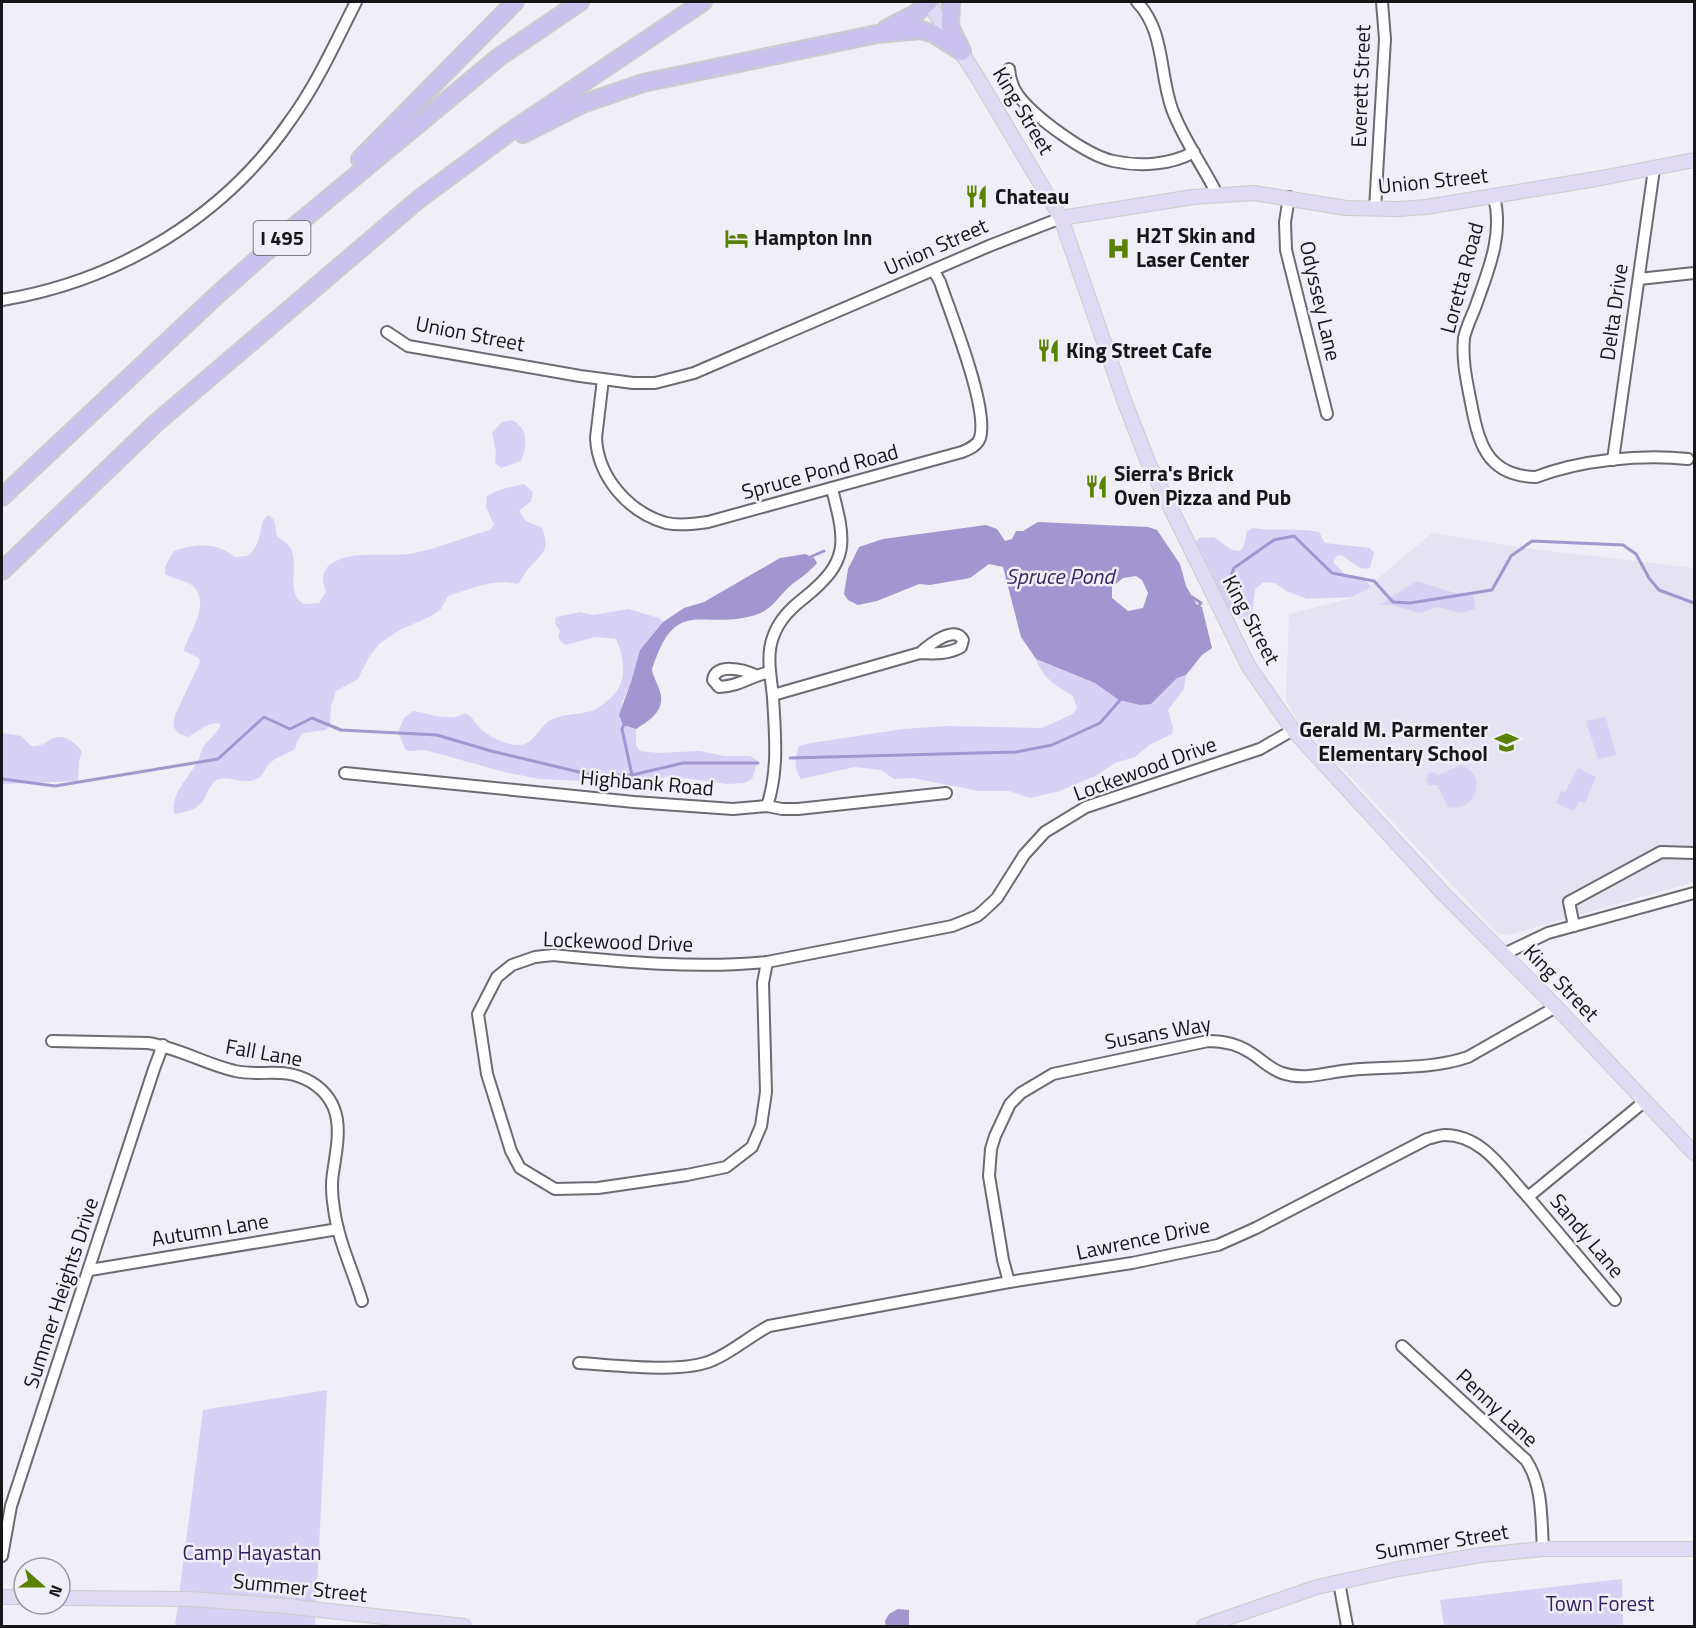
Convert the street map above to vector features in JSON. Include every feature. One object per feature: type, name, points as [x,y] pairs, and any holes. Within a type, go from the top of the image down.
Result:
[{"type":"highway","points":[[294,227],[515,2]]},
{"type":"highway","name":"I 495","points":[[2,496],[217,295],[294,227],[499,57],[580,2]]},
{"type":"highway","name":"I 495","points":[[2,571],[164,416],[419,199],[507,134],[703,2]]},
{"type":"highway","points":[[877,34],[915,14],[929,2]]},
{"type":"highway","points":[[951,2],[950,26],[962,52]]},
{"type":"highway","points":[[419,199],[520,135],[582,104],[643,83],[877,34],[921,30],[934,33],[962,52]]},
{"type":"main road","name":"King Street","points":[[929,2],[1041,181],[1061,218],[1148,462],[1249,667],[1293,730],[1440,890],[1556,1007],[1695,1153]]},
{"type":"main road","name":"Union Street","points":[[1061,218],[1217,194],[1260,193],[1346,207],[1375,209],[1426,207],[1494,197],[1695,160]]},
{"type":"main road","name":"Summer Street","points":[[1206,1626],[1270,1602],[1339,1582],[1481,1555],[1543,1548],[1695,1549]]},
{"type":"main road","name":"Summer Street","points":[[72,1598],[191,1599],[285,1606],[464,1626]]},
{"type":"street","points":[[2,300],[66,286],[122,264],[160,243],[210,208],[259,161],[288,125],[312,86],[356,2]]},
{"type":"street","points":[[1137,2],[1152,24],[1158,41],[1172,107],[1217,194]]},
{"type":"street","name":"Everett Street","points":[[1375,209],[1385,39],[1382,2]]},
{"type":"street","points":[[1009,69],[1014,89],[1038,116],[1068,138],[1104,158],[1126,163],[1157,163],[1174,160],[1194,152]]},
{"type":"street","name":"Delta Drive","points":[[1613,460],[1654,169]]},
{"type":"street","name":"Odyssey Lane","points":[[1289,197],[1285,222],[1286,250],[1327,414]]},
{"type":"street","name":"Loretta Road","points":[[1494,197],[1498,216],[1495,248],[1465,337],[1464,364],[1478,436],[1495,464],[1526,477],[1536,477],[1613,460]]},
{"type":"street","name":"Union Street","points":[[387,332],[408,346],[603,379],[654,383],[694,373],[989,246],[1061,218]]},
{"type":"street","name":"Spruce Pond Road","points":[[603,379],[596,438],[596,448],[602,468],[619,494],[629,503],[656,519],[674,524],[708,522],[962,452],[977,443],[981,433],[980,405],[940,282],[934,270]]},
{"type":"street","points":[[1639,279],[1695,273]]},
{"type":"street","points":[[1613,460],[1652,456],[1688,459]]},
{"type":"street","points":[[767,806],[775,773],[773,695],[770,672],[771,643],[780,622],[791,609],[825,580],[837,561],[842,532],[832,489]]},
{"type":"street","points":[[773,695],[920,653]]},
{"type":"street","points":[[755,675],[770,672]]},
{"type":"street","name":"Lockewood Drive","points":[[766,962],[763,983],[766,1092],[761,1126],[752,1147],[726,1167],[598,1188],[555,1189],[520,1168],[511,1151],[488,1074],[478,1014],[497,976],[512,965],[535,957],[553,955],[685,965],[766,962],[952,926],[977,916],[997,898],[1024,855],[1045,832],[1086,807],[1260,749],[1293,730]]},
{"type":"street","name":"Highbank Road","points":[[345,773],[645,803],[733,809],[767,806],[798,809],[946,793]]},
{"type":"street","points":[[1574,926],[1569,902],[1661,852],[1695,853]]},
{"type":"street","points":[[1504,954],[1548,933],[1695,893]]},
{"type":"street","name":"Susans Way","points":[[1009,1282],[1003,1260],[989,1176],[991,1149],[1000,1122],[1010,1104],[1021,1093],[1053,1074],[1208,1041],[1231,1043],[1281,1072],[1295,1075],[1314,1076],[1348,1070],[1432,1065],[1468,1057],[1556,1007]]},
{"type":"street","name":"Fall Lane","points":[[52,1041],[164,1045],[237,1071],[291,1073],[323,1090],[338,1120],[339,1138],[332,1174],[338,1229],[362,1301]]},
{"type":"street","name":"Summer Heights Drive","points":[[2,1556],[11,1506],[90,1270],[150,1080],[164,1045]]},
{"type":"street","points":[[1528,1197],[1645,1101]]},
{"type":"street","name":"Lawrence Drive","points":[[579,1363],[697,1366],[715,1359],[769,1326],[1009,1282],[1132,1263],[1218,1245],[1256,1228],[1426,1139],[1445,1135],[1466,1139],[1481,1147],[1528,1197]]},
{"type":"street","name":"Sandy Lane","points":[[1528,1197],[1615,1300]]},
{"type":"street","name":"Autumn Lane","points":[[90,1270],[338,1229]]},
{"type":"street","name":"Penny Lane","points":[[1402,1346],[1526,1460],[1534,1473],[1538,1486],[1543,1548]]},
{"type":"street","points":[[1339,1582],[1347,1626]]},
{"type":"shaded area","name":"Gerald M. Parmenter Elementary School","points":[[1432,533],[1524,548],[1694,568],[1694,882],[1508,935],[1497,933],[1298,721],[1286,701],[1289,614],[1356,597]]},
{"type":"green space","points":[[512,420],[524,433],[525,450],[521,461],[501,468],[495,463],[496,451],[492,433],[502,422]]},
{"type":"green space","points":[[524,484],[533,492],[531,501],[519,511],[526,521],[542,528],[545,546],[542,554],[518,584],[491,583],[448,596],[441,609],[433,615],[398,631],[379,644],[369,657],[358,679],[336,691],[331,706],[330,724],[326,730],[303,733],[295,749],[272,761],[258,778],[250,781],[226,778],[217,780],[211,785],[204,800],[198,806],[174,813],[178,792],[198,761],[203,747],[221,724],[207,725],[187,737],[178,733],[173,726],[175,715],[200,662],[199,658],[184,651],[197,620],[200,603],[199,595],[192,585],[165,574],[165,567],[173,552],[204,545],[217,547],[235,557],[247,556],[257,545],[263,522],[269,515],[274,520],[277,536],[291,549],[295,594],[304,604],[319,603],[326,592],[323,582],[325,570],[336,561],[353,556],[414,553],[490,530],[494,525],[486,507],[487,496],[499,490]]},
{"type":"green space","points":[[1253,528],[1319,532],[1325,543],[1370,548],[1374,553],[1370,568],[1359,567],[1341,555],[1337,556],[1333,562],[1346,575],[1363,577],[1371,587],[1353,597],[1307,599],[1286,591],[1275,583],[1264,582],[1255,589],[1252,618],[1243,621],[1236,617],[1227,606],[1194,544],[1199,538],[1214,537],[1232,550],[1240,551],[1244,546],[1247,531]]},
{"type":"green space","points":[[1416,581],[1455,593],[1470,594],[1474,597],[1475,609],[1461,613],[1438,607],[1420,613],[1392,605],[1379,605]]},
{"type":"green space","points":[[628,609],[659,618],[663,622],[640,650],[622,703],[627,727],[636,729],[636,745],[640,751],[659,753],[700,751],[724,756],[750,756],[758,761],[752,779],[744,783],[728,784],[669,776],[637,787],[608,782],[539,779],[504,772],[425,750],[405,749],[398,732],[404,718],[413,711],[446,717],[465,713],[491,736],[502,742],[519,745],[533,739],[543,726],[555,718],[590,711],[605,703],[614,695],[622,681],[622,656],[616,639],[595,637],[566,645],[558,637],[560,631],[555,623],[556,617],[580,612],[593,615]]},
{"type":"green space","points":[[1036,659],[1095,683],[1119,699],[1151,704],[1177,678],[1186,675],[1184,689],[1168,710],[1173,728],[1172,734],[1149,745],[1135,757],[1115,763],[1097,775],[1060,791],[1030,798],[1009,791],[979,791],[912,778],[894,779],[881,770],[855,767],[801,779],[798,775],[796,755],[799,746],[811,743],[903,729],[947,726],[1042,728],[1073,714],[1077,708],[1073,696],[1042,672]]},
{"type":"green space","points":[[1606,717],[1616,755],[1598,759],[1586,721]]},
{"type":"green space","points":[[2,733],[21,736],[31,746],[41,745],[57,737],[70,740],[82,752],[78,781],[2,784]]},
{"type":"green space","points":[[1460,765],[1469,769],[1474,776],[1477,783],[1476,791],[1466,804],[1448,807],[1437,785],[1429,785],[1426,779],[1429,773],[1439,775]]},
{"type":"green space","points":[[1578,768],[1596,777],[1585,803],[1579,801],[1574,811],[1556,803],[1561,791],[1565,792]]},
{"type":"green space","name":"Camp Hayastan","points":[[327,1390],[315,1626],[175,1626],[203,1410]]},
{"type":"green space","name":"Town Forest","points":[[1622,1579],[1623,1626],[1444,1626],[1440,1600]]},
{"type":"water","name":"Spruce Pond","points":[[1038,522],[1148,527],[1157,530],[1180,564],[1186,586],[1197,605],[1202,607],[1212,648],[1202,655],[1186,675],[1177,678],[1151,704],[1140,705],[1119,700],[1095,683],[1036,659],[1021,637],[1003,567],[989,564],[970,578],[930,585],[919,584],[877,601],[858,605],[848,600],[844,594],[848,569],[859,547],[883,539],[986,525],[997,529],[1005,541],[1012,539],[1016,531],[1023,531]],"holes":[[[1136,576],[1142,580],[1148,593],[1143,608],[1128,611],[1112,598],[1112,587],[1123,578]]]},
{"type":"water","points":[[805,554],[814,558],[817,563],[763,612],[738,619],[693,620],[682,623],[671,631],[661,645],[652,669],[661,698],[658,710],[651,719],[636,729],[623,725],[619,715],[640,650],[663,622],[684,608],[704,602],[780,558]]},
{"type":"water","points":[[898,1609],[909,1610],[909,1626],[886,1626],[885,1621],[889,1614]]},
{"type":"waterway","points":[[1226,589],[1234,568],[1274,540],[1294,536],[1332,573],[1374,581],[1393,602],[1410,603],[1492,590],[1511,556],[1532,541],[1623,545],[1636,554],[1649,578],[1659,590],[1694,603]]},
{"type":"waterway","points":[[808,558],[824,551]]},
{"type":"waterway","points":[[1192,597],[1201,603],[1196,609]]},
{"type":"waterway","points":[[790,758],[1016,752],[1052,745],[1100,723],[1121,699]]},
{"type":"waterway","points":[[2,779],[55,786],[218,759],[264,717],[290,729],[312,718],[341,730],[437,735],[491,751],[596,776],[632,775],[683,763],[758,763]]},
{"type":"waterway","points":[[625,722],[622,729],[632,775]]},
{"type":"place","name":"Chateau","points":[[977,197]]},
{"type":"place","name":"Hampton Inn","points":[[736,238]]},
{"type":"place","name":"H2T Skin and Laser Center","points":[[1118,248]]},
{"type":"place","name":"King Street Cafe","points":[[1048,351]]},
{"type":"place","name":"Sierra's Brick Oven Pizza and Pub","points":[[1096,486]]},
{"type":"place","name":"Gerald M. Parmenter Elementary School","points":[[1506,742]]}]
